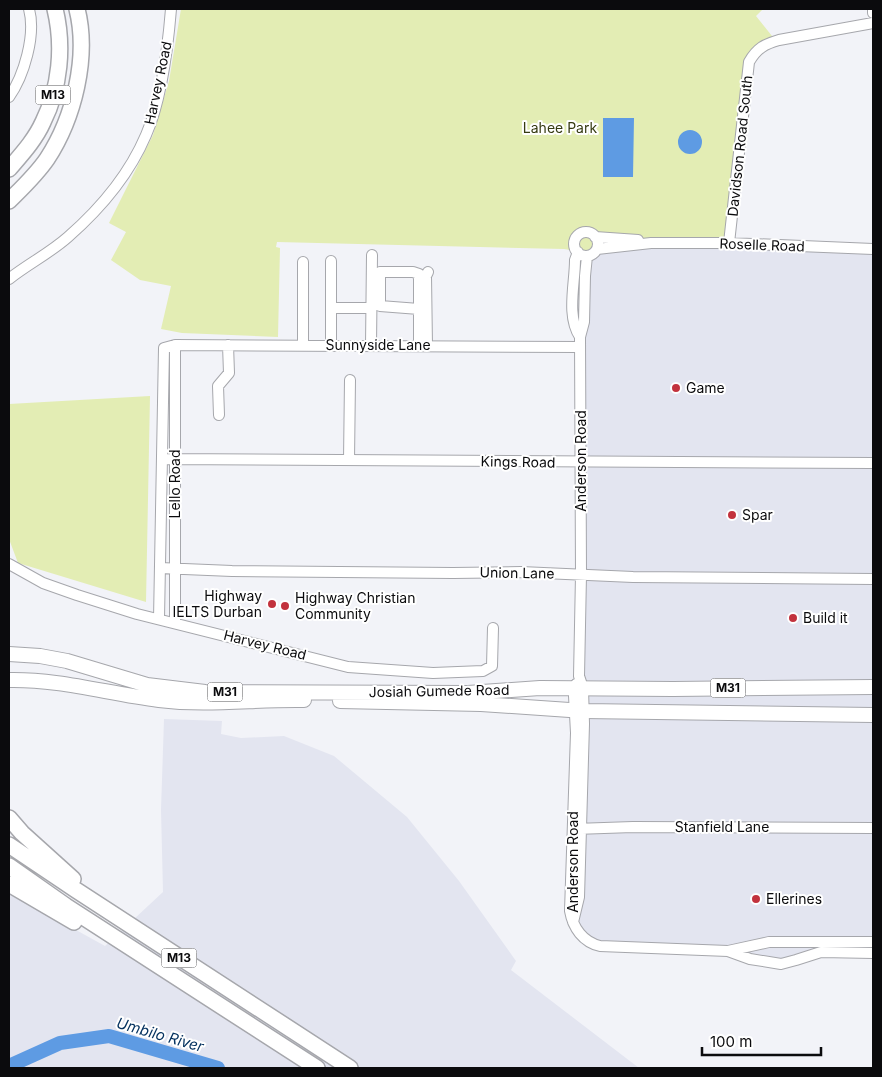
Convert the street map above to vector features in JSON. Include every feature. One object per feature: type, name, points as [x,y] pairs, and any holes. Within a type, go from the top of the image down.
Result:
[{"type":"highway","name":"M13","points":[[9,169],[22,154],[43,123],[55,88],[60,52],[55,9]]},
{"type":"highway","name":"M13","points":[[9,201],[47,159],[57,142],[69,110],[80,62],[81,40],[77,9]]},
{"type":"highway","points":[[9,818],[22,834],[85,889],[256,1008]]},
{"type":"highway","name":"M13","points":[[9,844],[68,885],[350,1068]]},
{"type":"highway","name":"M13","points":[[9,866],[202,994],[318,1068]]},
{"type":"highway","points":[[9,884],[156,972],[202,994]]},
{"type":"main road","name":"Josiah Gumede Road","points":[[9,654],[40,656],[68,661],[160,688],[205,692],[468,693],[579,684],[674,689],[873,687]]},
{"type":"main road","name":"Josiah Gumede Road","points":[[9,680],[64,683],[159,700],[183,702],[301,700],[481,704],[579,710],[873,715]]},
{"type":"street","points":[[9,97],[21,74],[26,54],[31,30],[29,9]]},
{"type":"street","name":"Harvey Road","points":[[9,278],[67,238],[80,226],[104,202],[133,160],[146,136],[155,110],[166,54],[171,9]]},
{"type":"street","name":"Davidson Road South","points":[[729,243],[749,62],[756,50],[779,40],[873,23]]},
{"type":"street","points":[[586,232],[595,237],[598,244],[597,249],[592,254],[582,254],[574,245],[578,236],[586,232]]},
{"type":"street","name":"Roselle Road","points":[[595,237],[636,239],[651,243]]},
{"type":"street","name":"Roselle Road","points":[[597,249],[651,243],[729,243],[873,249]]},
{"type":"street","name":"Anderson Road","points":[[582,254],[585,276],[584,322],[580,342],[582,575],[576,829],[570,906],[578,931],[588,942],[600,946],[728,951]]},
{"type":"street","points":[[372,255],[372,345]]},
{"type":"street","points":[[331,261],[331,345]]},
{"type":"street","points":[[303,262],[303,345]]},
{"type":"street","points":[[419,309],[381,306],[379,304],[380,272],[418,273],[423,346]]},
{"type":"street","points":[[423,346],[426,276],[428,272]]},
{"type":"street","points":[[330,308],[372,308]]},
{"type":"street","name":"Sunnyside Lane","points":[[164,348],[175,345],[423,346],[580,342]]},
{"type":"street","name":"Lello Road","points":[[175,345],[175,623]]},
{"type":"street","points":[[218,415],[218,386],[229,369],[228,345]]},
{"type":"street","name":"Lello Road","points":[[160,619],[164,348]]},
{"type":"street","points":[[350,380],[350,460]]},
{"type":"street","name":"Kings Road","points":[[162,459],[581,463],[873,463]]},
{"type":"street","name":"Harvey Road","points":[[9,564],[44,583],[76,596],[348,667],[433,673],[484,671],[490,668],[493,659],[493,628]]},
{"type":"street","name":"Union Lane","points":[[160,568],[175,570],[521,572],[582,575],[873,579]]},
{"type":"street","name":"Stanfield Lane","points":[[576,829],[633,827],[873,828]]},
{"type":"street","points":[[728,951],[769,942],[873,942]]},
{"type":"street","points":[[769,942],[767,952],[771,963]]},
{"type":"street","points":[[728,951],[750,959],[771,963],[789,962],[821,952],[873,953]]},
{"type":"shaded area","points":[[598,244],[729,244],[873,249],[873,952],[821,951],[796,960],[600,946],[578,931],[583,688],[581,336],[587,256]]},
{"type":"shaded area","points":[[164,719],[222,721],[221,734],[241,738],[284,736],[334,756],[407,817],[459,881],[516,961],[511,970],[639,1068],[9,1068],[9,893],[105,946],[163,892],[161,810]]},
{"type":"green space","name":"Lahee Park","points":[[181,9],[763,9],[756,16],[776,41],[750,62],[729,244],[598,244],[592,255],[584,256],[564,249],[277,242],[276,247],[280,248],[278,337],[182,333],[161,329],[171,286],[140,280],[111,260],[126,232],[109,223],[153,135],[169,81]]},
{"type":"green space","points":[[150,396],[146,602],[18,563],[9,539],[9,404]]},
{"type":"water","points":[[603,118],[634,118],[633,177],[603,177]]},
{"type":"water","points":[[690,130],[695,131],[701,137],[701,147],[695,153],[690,154],[685,153],[679,147],[678,142],[679,137],[685,131]]},
{"type":"waterway","name":"Umbilo River","points":[[9,1066],[60,1043],[109,1036],[218,1068]]},
{"type":"place","name":"Game","points":[[676,388]]},
{"type":"place","name":"Spar","points":[[732,515]]},
{"type":"place","name":"Highway IELTS Durban","points":[[272,604]]},
{"type":"place","name":"Highway Christian Community","points":[[285,606]]},
{"type":"place","name":"Build it","points":[[793,618]]},
{"type":"place","name":"Ellerines","points":[[756,899]]}]
